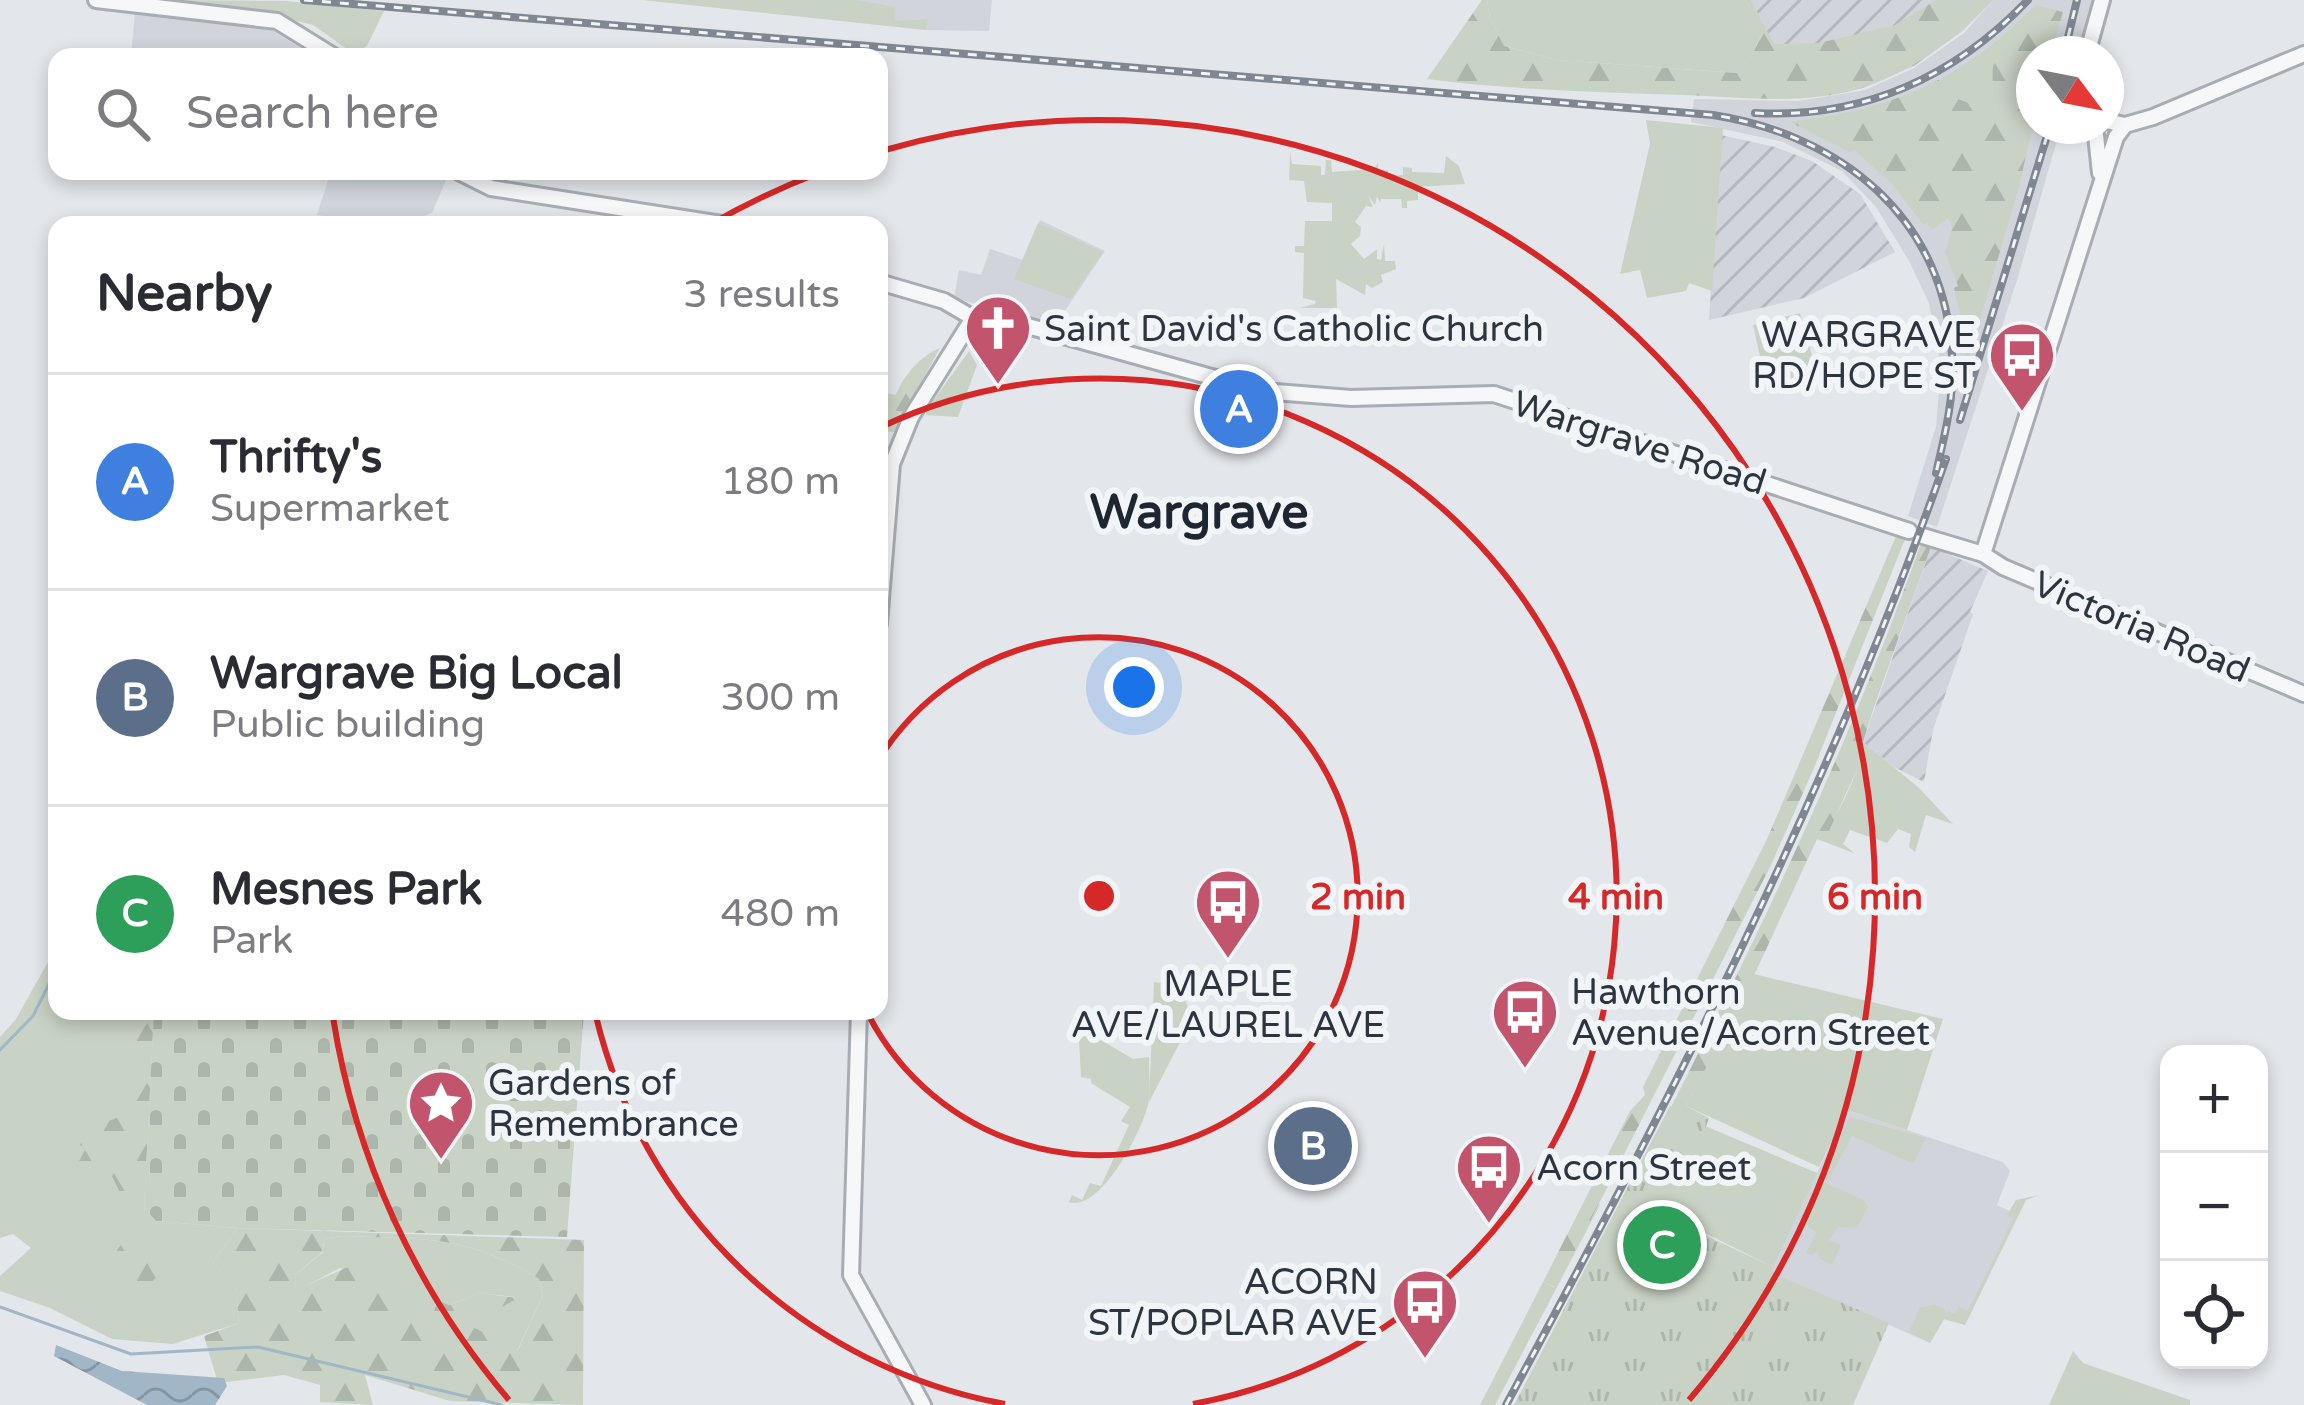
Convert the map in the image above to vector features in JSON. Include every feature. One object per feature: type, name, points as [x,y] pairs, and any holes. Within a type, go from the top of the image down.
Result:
[{"type":"street","points":[[96,0],[277,22],[320,48]]},
{"type":"street","points":[[2092,36],[2102,0]]},
{"type":"street","points":[[1983,554],[2116,136],[2125,125],[2304,54]]},
{"type":"street","points":[[2098,144],[2098,196]]},
{"type":"street","points":[[475,180],[491,188],[670,216]]},
{"type":"street","name":"Wargrave Road","points":[[888,285],[944,301],[973,318],[1024,326],[1275,393],[1351,398],[1494,394],[1983,554]]},
{"type":"street","points":[[888,513],[892,464],[911,417],[973,318]]},
{"type":"street","name":"Victoria Road","points":[[1983,554],[2003,567],[2304,694]]},
{"type":"street","points":[[859,1020],[851,1275],[922,1405]]},
{"type":"shaded area","points":[[643,0],[992,0],[989,31],[926,30]]},
{"type":"shaded area","points":[[1745,0],[1993,0],[1963,31],[1914,66],[1863,88],[1799,99]]},
{"type":"shaded area","points":[[1993,0],[2094,0],[2085,36],[2016,36],[2016,144],[2056,144],[1937,527],[1908,516],[1936,427],[1941,368],[1929,303],[1909,261],[1876,207],[1842,171],[1783,142],[1691,122],[1694,99],[1799,101],[1865,90],[1914,68],[1964,33]]},
{"type":"shaded area","points":[[135,11],[272,30],[301,48],[132,48]]},
{"type":"shaded area","points":[[1721,135],[1812,161],[1860,194],[1895,252],[1804,298],[1709,320]]},
{"type":"shaded area","points":[[328,180],[446,180],[432,213],[424,216],[317,215]]},
{"type":"shaded area","points":[[1040,220],[1105,251],[1056,324],[954,298],[959,270],[981,275],[990,249],[1023,260]]},
{"type":"shaded area","points":[[1931,547],[1988,571],[1970,612],[1933,730],[1924,782],[1894,767],[1863,742]]},
{"type":"shaded area","points":[[1847,1110],[2003,1162],[2010,1171],[1997,1205],[2018,1215],[1965,1325],[1944,1319],[1930,1343],[1771,1272],[1703,1128],[1817,1173]]},
{"type":"green space","points":[[181,0],[286,1],[384,11],[364,48],[346,48],[313,25]]},
{"type":"green space","points":[[643,0],[856,0],[896,7],[895,21],[928,19],[926,30]]},
{"type":"green space","points":[[1482,0],[1487,0],[1504,46],[1557,60],[1737,73],[1763,31],[1745,0],[1751,0],[1774,44],[1819,43],[1895,25],[1936,0],[1993,0],[1935,51],[1884,80],[1821,97],[1775,99],[1555,90],[1427,79]]},
{"type":"green space","points":[[1487,0],[1745,0],[1763,31],[1738,73],[1557,60],[1504,46]]},
{"type":"green space","points":[[2036,5],[2063,12],[2056,36],[2016,36],[2016,144],[2029,144],[1966,367],[1954,288],[1958,286],[1945,253],[1952,227],[1948,218],[1932,230],[1927,223],[1923,225],[1892,184],[1854,150],[1851,153],[1790,122],[1895,99],[1980,54]],"holes":[[[1993,55],[1992,103],[1975,105],[1943,94],[1941,89]]]},
{"type":"green space","points":[[1994,54],[1992,103],[1975,105],[1943,94],[1941,89]]},
{"type":"green space","points":[[1646,120],[1723,128],[1712,291],[1689,283],[1686,291],[1647,298],[1640,270],[1620,274],[1650,144]]},
{"type":"green space","points":[[1290,153],[1292,164],[1321,166],[1321,175],[1325,175],[1326,160],[1331,160],[1332,172],[1374,169],[1378,163],[1378,171],[1388,170],[1388,175],[1403,175],[1403,167],[1412,172],[1444,173],[1446,156],[1459,166],[1465,184],[1418,187],[1418,200],[1407,201],[1407,208],[1402,208],[1401,199],[1381,199],[1380,203],[1377,196],[1375,205],[1368,195],[1373,207],[1366,206],[1355,222],[1361,227],[1360,236],[1351,244],[1364,259],[1377,249],[1381,260],[1384,244],[1385,261],[1395,261],[1396,269],[1381,275],[1383,282],[1372,288],[1366,284],[1365,295],[1336,279],[1337,308],[1300,308],[1316,301],[1303,298],[1304,253],[1295,252],[1295,246],[1304,246],[1305,221],[1332,221],[1332,203],[1307,202],[1304,181],[1289,180]]},
{"type":"green space","points":[[1038,223],[1103,252],[1070,299],[1014,279]]},
{"type":"green space","points":[[1800,313],[1814,363],[1810,388],[1768,392],[1753,325]]},
{"type":"green space","points":[[940,348],[894,432],[888,432],[888,393],[896,395],[926,356]]},
{"type":"green space","points":[[969,351],[977,365],[958,417],[926,415],[925,412]]},
{"type":"green space","points":[[1896,536],[1905,539],[1771,865],[1578,1245],[1555,1287],[1543,1282],[1630,1111],[1645,1095],[1643,1087],[1767,839]]},
{"type":"green space","points":[[1921,543],[1931,547],[1874,707],[1863,756],[1686,1106],[1670,1196],[1517,1405],[1785,873],[1834,765]]},
{"type":"green space","points":[[1863,742],[1918,787],[1953,824],[1926,815],[1915,852],[1909,847],[1911,834],[1898,829],[1887,843],[1850,830],[1843,844],[1854,853],[1817,839],[1847,794]]},
{"type":"green space","points":[[48,962],[48,1020],[154,1020],[144,1208],[156,1221],[238,1228],[213,1262],[235,1285],[239,1323],[173,1344],[112,1339],[50,1308],[0,1291],[0,1276],[31,1248],[13,1234],[0,1238],[0,1037],[16,1019]]},
{"type":"green space","points":[[1754,974],[1943,1019],[1907,1130],[1847,1110],[1819,1167],[1686,1106]]},
{"type":"green space","points":[[1154,982],[1181,994],[1190,1023],[1149,1102]]},
{"type":"green space","points":[[126,1020],[154,1020],[144,1208],[122,1197],[110,1172],[83,1176],[76,1167],[83,1146],[59,1136],[67,1126],[116,1118],[131,1103],[138,1082],[134,1033]]},
{"type":"green space","points":[[154,1020],[583,1020],[567,1237],[238,1228],[156,1221],[144,1208]]},
{"type":"green space","points":[[1089,1033],[1133,1059],[1149,1057],[1149,1100],[1128,1150],[1106,1183],[1081,1202],[1069,1202],[1072,1195],[1082,1200],[1090,1183],[1101,1186],[1129,1125],[1121,1121],[1130,1107],[1081,1077],[1079,1040]]},
{"type":"green space","points":[[1670,1106],[1686,1106],[1709,1118],[1675,1218],[1679,1223],[1773,1267],[1772,1272],[1780,1276],[1889,1323],[1853,1405],[1514,1405]]},
{"type":"green space","points":[[1850,1117],[1926,1138],[1913,1164],[1852,1136],[1829,1180],[1821,1176]]},
{"type":"green space","points":[[1705,1126],[1817,1173],[1773,1267],[1675,1218]]},
{"type":"green space","points":[[1819,1180],[1864,1200],[1868,1207],[1857,1229],[1838,1227],[1829,1240],[1841,1245],[1832,1265],[1820,1259],[1818,1251],[1806,1253],[1816,1232],[1799,1220]]},
{"type":"green space","points":[[2040,1195],[2026,1200],[1965,1325],[1944,1319],[1930,1343],[1909,1332],[1920,1307],[1935,1305],[1946,1315],[1959,1307],[1968,1311],[2013,1219],[2007,1215],[2016,1200]]},
{"type":"green space","points":[[1600,1203],[1495,1405],[1480,1405],[1543,1282],[1554,1287]]},
{"type":"green space","points":[[238,1228],[584,1240],[583,1405],[450,1401],[365,1375],[373,1405],[320,1402],[320,1385],[284,1375],[218,1383],[204,1336],[239,1323],[235,1286],[213,1262]],"holes":[[[324,1239],[444,1242],[490,1254],[539,1279],[543,1295],[518,1350],[469,1325],[518,1298],[479,1293],[449,1305],[350,1266],[296,1290],[295,1275],[323,1251]]]},
{"type":"green space","points":[[138,1238],[155,1245],[162,1262],[155,1279],[138,1286],[121,1279],[114,1262],[121,1245]]},
{"type":"green space","points":[[324,1239],[421,1239],[467,1247],[539,1279],[543,1295],[517,1351],[468,1325],[515,1297],[479,1293],[449,1305],[340,1268],[296,1291],[295,1275],[323,1252]]},
{"type":"green space","points":[[2073,1351],[2083,1363],[2190,1400],[2190,1405],[2049,1405]]},
{"type":"water","points":[[56,1345],[122,1371],[224,1378],[227,1386],[215,1405],[147,1405],[54,1356]]},
{"type":"waterway","points":[[0,1050],[33,1016],[48,986]]},
{"type":"waterway","points":[[0,1307],[131,1354],[258,1347],[502,1405]]},
{"type":"railway","points":[[304,0],[1713,115],[1760,125],[1843,163],[1878,191],[1907,224],[1929,262],[1945,306],[1953,370],[1936,473]]},
{"type":"railway","points":[[1755,113],[1833,109],[1904,88],[1970,51],[2028,0]]},
{"type":"railway","points":[[2068,36],[2077,0]]},
{"type":"railway","points":[[1960,420],[2044,144]]},
{"type":"railway","points":[[1506,1405],[1745,941],[1852,703],[1946,459]]},
{"type":"place","name":"Saint David's Catholic Church","points":[[998,387]]},
{"type":"place","name":"Thrifty's","points":[[1239,409]]},
{"type":"place","name":"WARGRAVE RD/HOPE ST","points":[[2022,414]]},
{"type":"place","name":"MAPLE AVE/LAUREL AVE","points":[[1228,961]]},
{"type":"place","name":"Hawthorn Avenue/Acorn Street","points":[[1525,1071]]},
{"type":"place","name":"Wargrave Big Local","points":[[1313,1146]]},
{"type":"place","name":"Gardens of Remembrance","points":[[441,1162]]},
{"type":"place","name":"Acorn Street","points":[[1489,1226]]},
{"type":"place","name":"Mesnes Park","points":[[1662,1245]]},
{"type":"place","name":"ACORN ST/POPLAR AVE","points":[[1425,1361]]},
{"type":"district","name":"Wargrave","points":[[1199,511]]}]
